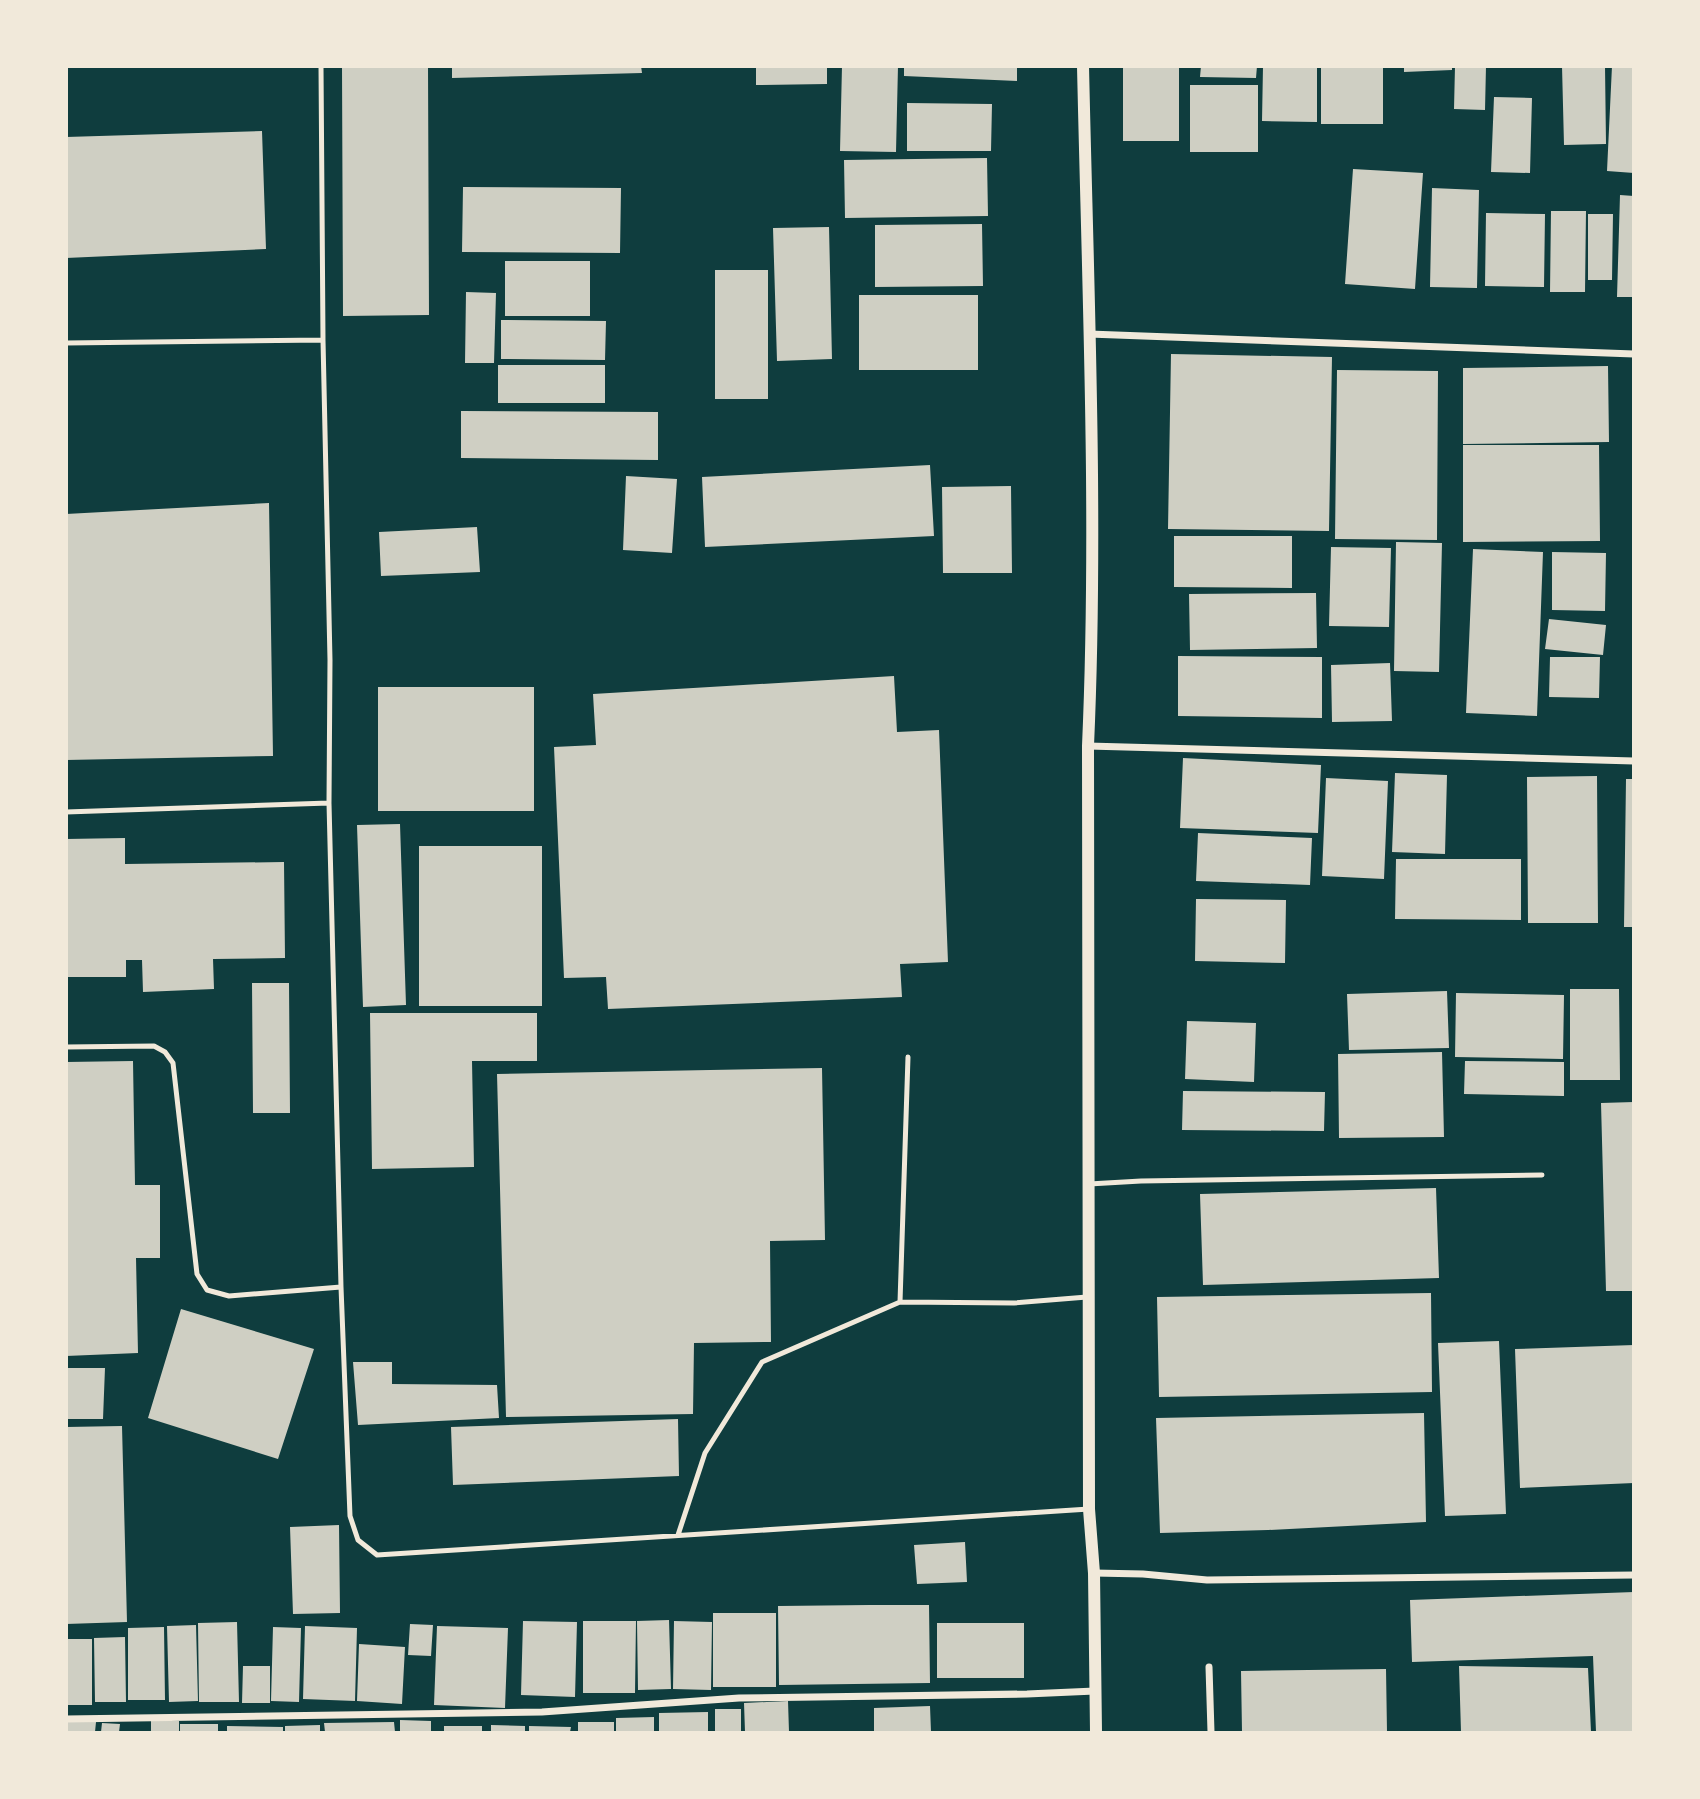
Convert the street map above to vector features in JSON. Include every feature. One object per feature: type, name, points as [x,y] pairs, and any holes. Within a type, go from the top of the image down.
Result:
[{"type":"street","points":[[1083,66],[1090,334],[1092,640],[1088,746],[1088,1508],[1094,1573],[1096,1732]]},
{"type":"street","points":[[1090,334],[1633,354]]},
{"type":"street","points":[[1088,746],[1633,761]]},
{"type":"street","points":[[1094,1573],[1207,1580],[1633,1575]]},
{"type":"street","points":[[1209,1667],[1211,1732]]},
{"type":"street","points":[[66,1719],[542,1712],[739,1698],[1027,1694],[1095,1690]]},
{"type":"lane","points":[[321,66],[323,340],[330,660],[329,803],[341,1287],[350,1516],[358,1540],[377,1555],[1088,1508]]},
{"type":"lane","points":[[66,343],[323,340]]},
{"type":"lane","points":[[66,812],[329,803]]},
{"type":"lane","points":[[66,1047],[154,1046],[165,1052],[173,1063],[197,1274],[207,1290],[229,1296],[341,1287]]},
{"type":"lane","points":[[900,1302],[908,1057]]},
{"type":"lane","points":[[1088,1184],[1542,1175]]},
{"type":"lane","points":[[678,1535],[705,1452],[762,1362],[900,1302],[1014,1303],[1088,1297]]},
{"type":"building","points":[[342,66],[428,66],[429,315],[343,316]]},
{"type":"building","points":[[452,66],[641,66],[642,73],[452,78]]},
{"type":"building","points":[[756,66],[827,66],[827,84],[756,85]]},
{"type":"building","points":[[842,66],[898,66],[896,152],[840,151]]},
{"type":"building","points":[[904,66],[1017,66],[1017,81],[904,76]]},
{"type":"building","points":[[1123,66],[1179,66],[1179,141],[1123,141]]},
{"type":"building","points":[[1201,66],[1257,66],[1256,78],[1200,77]]},
{"type":"building","points":[[1263,66],[1317,66],[1317,122],[1262,121]]},
{"type":"building","points":[[1321,66],[1383,66],[1383,124],[1321,124]]},
{"type":"building","points":[[1404,66],[1452,66],[1452,70],[1404,72]]},
{"type":"building","points":[[1455,66],[1486,66],[1485,110],[1454,109]]},
{"type":"building","points":[[1562,66],[1605,66],[1606,144],[1564,145]]},
{"type":"building","points":[[1612,66],[1634,66],[1634,173],[1607,171]]},
{"type":"building","points":[[1190,85],[1258,85],[1258,152],[1190,152]]},
{"type":"building","points":[[1494,97],[1532,98],[1530,173],[1491,172]]},
{"type":"building","points":[[907,103],[992,104],[991,151],[907,151]]},
{"type":"building","points":[[262,131],[266,249],[66,258],[66,137]]},
{"type":"building","points":[[987,158],[988,216],[845,218],[844,160]]},
{"type":"building","points":[[1353,169],[1423,173],[1415,289],[1345,284]]},
{"type":"building","points":[[463,187],[621,188],[620,253],[462,252]]},
{"type":"building","points":[[1432,188],[1479,190],[1477,288],[1430,287]]},
{"type":"building","points":[[1620,195],[1634,196],[1634,297],[1617,297]]},
{"type":"building","points":[[1551,211],[1586,211],[1585,292],[1550,292]]},
{"type":"building","points":[[1486,213],[1545,214],[1544,287],[1485,286]]},
{"type":"building","points":[[1588,214],[1613,214],[1612,280],[1588,280]]},
{"type":"building","points":[[982,224],[983,286],[875,287],[875,225]]},
{"type":"building","points":[[829,227],[832,359],[777,361],[773,228]]},
{"type":"building","points":[[505,261],[590,261],[590,316],[505,316]]},
{"type":"building","points":[[715,270],[768,270],[768,399],[715,399]]},
{"type":"building","points":[[466,292],[496,293],[494,363],[465,363]]},
{"type":"building","points":[[859,295],[978,295],[978,370],[859,370]]},
{"type":"building","points":[[501,320],[606,321],[605,360],[501,359]]},
{"type":"building","points":[[1171,354],[1332,357],[1329,531],[1168,529]]},
{"type":"building","points":[[498,365],[605,365],[605,403],[498,403]]},
{"type":"building","points":[[1608,366],[1609,442],[1463,444],[1463,368]]},
{"type":"building","points":[[1337,370],[1438,371],[1437,540],[1335,539]]},
{"type":"building","points":[[461,411],[658,412],[658,460],[461,458]]},
{"type":"building","points":[[1463,445],[1599,445],[1600,541],[1463,542]]},
{"type":"building","points":[[930,465],[934,536],[705,547],[702,477]]},
{"type":"building","points":[[626,476],[677,479],[672,553],[623,550]]},
{"type":"building","points":[[1011,486],[1012,573],[943,573],[942,487]]},
{"type":"building","points":[[269,503],[273,756],[66,760],[66,514]]},
{"type":"building","points":[[477,527],[480,572],[381,576],[379,532]]},
{"type":"building","points":[[1174,536],[1292,536],[1292,588],[1174,587]]},
{"type":"building","points":[[1396,542],[1442,543],[1439,672],[1394,671]]},
{"type":"building","points":[[1331,547],[1391,548],[1389,627],[1329,626]]},
{"type":"building","points":[[1473,549],[1543,552],[1537,716],[1466,713]]},
{"type":"building","points":[[1552,552],[1606,553],[1605,611],[1552,610]]},
{"type":"building","points":[[1316,593],[1317,648],[1190,650],[1189,594]]},
{"type":"building","points":[[1549,619],[1606,625],[1603,655],[1545,649]]},
{"type":"building","points":[[1178,656],[1322,657],[1322,718],[1178,716]]},
{"type":"building","points":[[1550,657],[1600,657],[1599,698],[1549,697]]},
{"type":"building","points":[[1390,663],[1392,721],[1332,722],[1331,665]]},
{"type":"building","points":[[894,676],[897,732],[939,730],[948,962],[900,964],[902,997],[608,1009],[606,977],[564,978],[554,747],[596,745],[593,694]]},
{"type":"building","points":[[378,687],[534,687],[534,811],[378,811]]},
{"type":"building","points":[[1183,758],[1321,765],[1318,833],[1180,828]]},
{"type":"building","points":[[1395,773],[1447,775],[1445,854],[1392,852]]},
{"type":"building","points":[[1597,776],[1598,923],[1528,923],[1527,777]]},
{"type":"building","points":[[1326,778],[1388,781],[1384,879],[1322,876]]},
{"type":"building","points":[[1626,779],[1634,779],[1634,927],[1624,927]]},
{"type":"building","points":[[400,824],[406,1005],[363,1007],[357,825]]},
{"type":"building","points":[[1198,833],[1312,838],[1310,885],[1196,881]]},
{"type":"building","points":[[125,838],[125,864],[284,862],[285,958],[213,959],[214,989],[143,992],[142,960],[126,960],[126,977],[66,977],[66,839]]},
{"type":"building","points":[[419,846],[542,846],[542,1006],[419,1006]]},
{"type":"building","points":[[1396,859],[1521,859],[1521,920],[1395,919]]},
{"type":"building","points":[[1196,899],[1286,900],[1285,963],[1195,961]]},
{"type":"building","points":[[252,983],[289,983],[290,1113],[253,1113]]},
{"type":"building","points":[[1570,989],[1619,989],[1620,1080],[1570,1080]]},
{"type":"building","points":[[1447,991],[1449,1048],[1349,1050],[1347,994]]},
{"type":"building","points":[[1456,993],[1564,995],[1563,1059],[1455,1057]]},
{"type":"building","points":[[370,1013],[537,1013],[537,1061],[472,1061],[474,1167],[372,1169]]},
{"type":"building","points":[[1187,1021],[1256,1023],[1254,1082],[1185,1079]]},
{"type":"building","points":[[1442,1052],[1444,1137],[1339,1138],[1338,1054]]},
{"type":"building","points":[[133,1061],[135,1185],[160,1185],[160,1258],[136,1258],[138,1353],[66,1356],[66,1062]]},
{"type":"building","points":[[1465,1061],[1564,1062],[1564,1096],[1464,1094]]},
{"type":"building","points":[[822,1068],[825,1240],[770,1241],[771,1342],[694,1343],[693,1414],[506,1417],[497,1074]]},
{"type":"building","points":[[1183,1091],[1325,1092],[1324,1131],[1182,1130]]},
{"type":"building","points":[[1634,1102],[1634,1291],[1606,1291],[1601,1103]]},
{"type":"building","points":[[1436,1188],[1439,1278],[1203,1285],[1200,1194]]},
{"type":"building","points":[[1431,1293],[1432,1392],[1159,1397],[1157,1297]]},
{"type":"building","points":[[181,1309],[314,1349],[278,1459],[148,1418]]},
{"type":"building","points":[[1499,1341],[1506,1514],[1445,1516],[1438,1343]]},
{"type":"building","points":[[1634,1345],[1634,1483],[1520,1488],[1515,1349]]},
{"type":"building","points":[[353,1362],[392,1362],[392,1384],[497,1385],[499,1418],[358,1425]]},
{"type":"building","points":[[66,1368],[105,1368],[103,1419],[66,1419]]},
{"type":"building","points":[[1424,1413],[1426,1522],[1160,1533],[1156,1418]]},
{"type":"building","points":[[678,1419],[679,1476],[453,1485],[451,1427]]},
{"type":"building","points":[[122,1426],[127,1622],[66,1624],[66,1427]]},
{"type":"building","points":[[339,1525],[340,1613],[293,1614],[290,1527]]},
{"type":"building","points":[[965,1542],[967,1582],[917,1584],[914,1545]]},
{"type":"building","points":[[1634,1592],[1634,1732],[1596,1732],[1593,1656],[1412,1662],[1410,1600]]},
{"type":"building","points":[[929,1605],[930,1683],[779,1685],[778,1606]]},
{"type":"building","points":[[713,1613],[776,1613],[776,1687],[713,1687]]},
{"type":"building","points":[[669,1620],[671,1689],[638,1690],[637,1621]]},
{"type":"building","points":[[523,1621],[577,1622],[575,1697],[521,1695]]},
{"type":"building","points":[[583,1621],[636,1621],[635,1693],[583,1693]]},
{"type":"building","points":[[674,1621],[712,1622],[711,1690],[673,1689]]},
{"type":"building","points":[[237,1622],[239,1702],[199,1702],[198,1623]]},
{"type":"building","points":[[937,1623],[1024,1623],[1024,1678],[937,1678]]},
{"type":"building","points":[[410,1624],[433,1625],[431,1656],[408,1655]]},
{"type":"building","points":[[196,1625],[198,1701],[169,1702],[167,1626]]},
{"type":"building","points":[[305,1626],[357,1628],[355,1701],[303,1699]]},
{"type":"building","points":[[437,1626],[508,1628],[505,1708],[434,1705]]},
{"type":"building","points":[[164,1627],[165,1700],[128,1700],[128,1628]]},
{"type":"building","points":[[273,1627],[301,1628],[299,1702],[271,1701]]},
{"type":"building","points":[[125,1637],[126,1702],[95,1702],[94,1638]]},
{"type":"building","points":[[66,1639],[92,1639],[92,1705],[66,1705]]},
{"type":"building","points":[[359,1644],[405,1647],[402,1704],[357,1701]]},
{"type":"building","points":[[243,1666],[270,1666],[270,1703],[242,1703]]},
{"type":"building","points":[[1459,1666],[1588,1668],[1591,1732],[1461,1732]]},
{"type":"building","points":[[1386,1669],[1387,1732],[1242,1732],[1241,1671]]},
{"type":"building","points":[[788,1701],[789,1732],[745,1732],[744,1703]]},
{"type":"building","points":[[930,1706],[931,1732],[874,1732],[874,1708]]},
{"type":"building","points":[[715,1709],[741,1709],[741,1732],[715,1732]]},
{"type":"building","points":[[708,1712],[708,1732],[659,1732],[659,1713]]},
{"type":"building","points":[[654,1717],[654,1732],[616,1732],[616,1718]]},
{"type":"building","points":[[66,1720],[96,1722],[95,1732],[66,1732]]},
{"type":"building","points":[[400,1720],[431,1721],[431,1732],[400,1732]]},
{"type":"building","points":[[151,1721],[179,1721],[179,1732],[151,1732]]},
{"type":"building","points":[[394,1722],[395,1732],[325,1732],[324,1723]]},
{"type":"building","points":[[578,1722],[614,1722],[614,1732],[578,1732]]},
{"type":"building","points":[[102,1723],[120,1724],[119,1732],[101,1732]]},
{"type":"building","points":[[180,1724],[218,1724],[218,1732],[180,1732]]},
{"type":"building","points":[[320,1725],[320,1732],[285,1732],[285,1726]]},
{"type":"building","points":[[491,1725],[525,1726],[525,1732],[491,1732]]},
{"type":"building","points":[[227,1726],[283,1727],[283,1732],[227,1732]]},
{"type":"building","points":[[444,1726],[482,1726],[482,1732],[444,1732]]},
{"type":"building","points":[[529,1726],[571,1727],[570,1732],[529,1732]]}]
